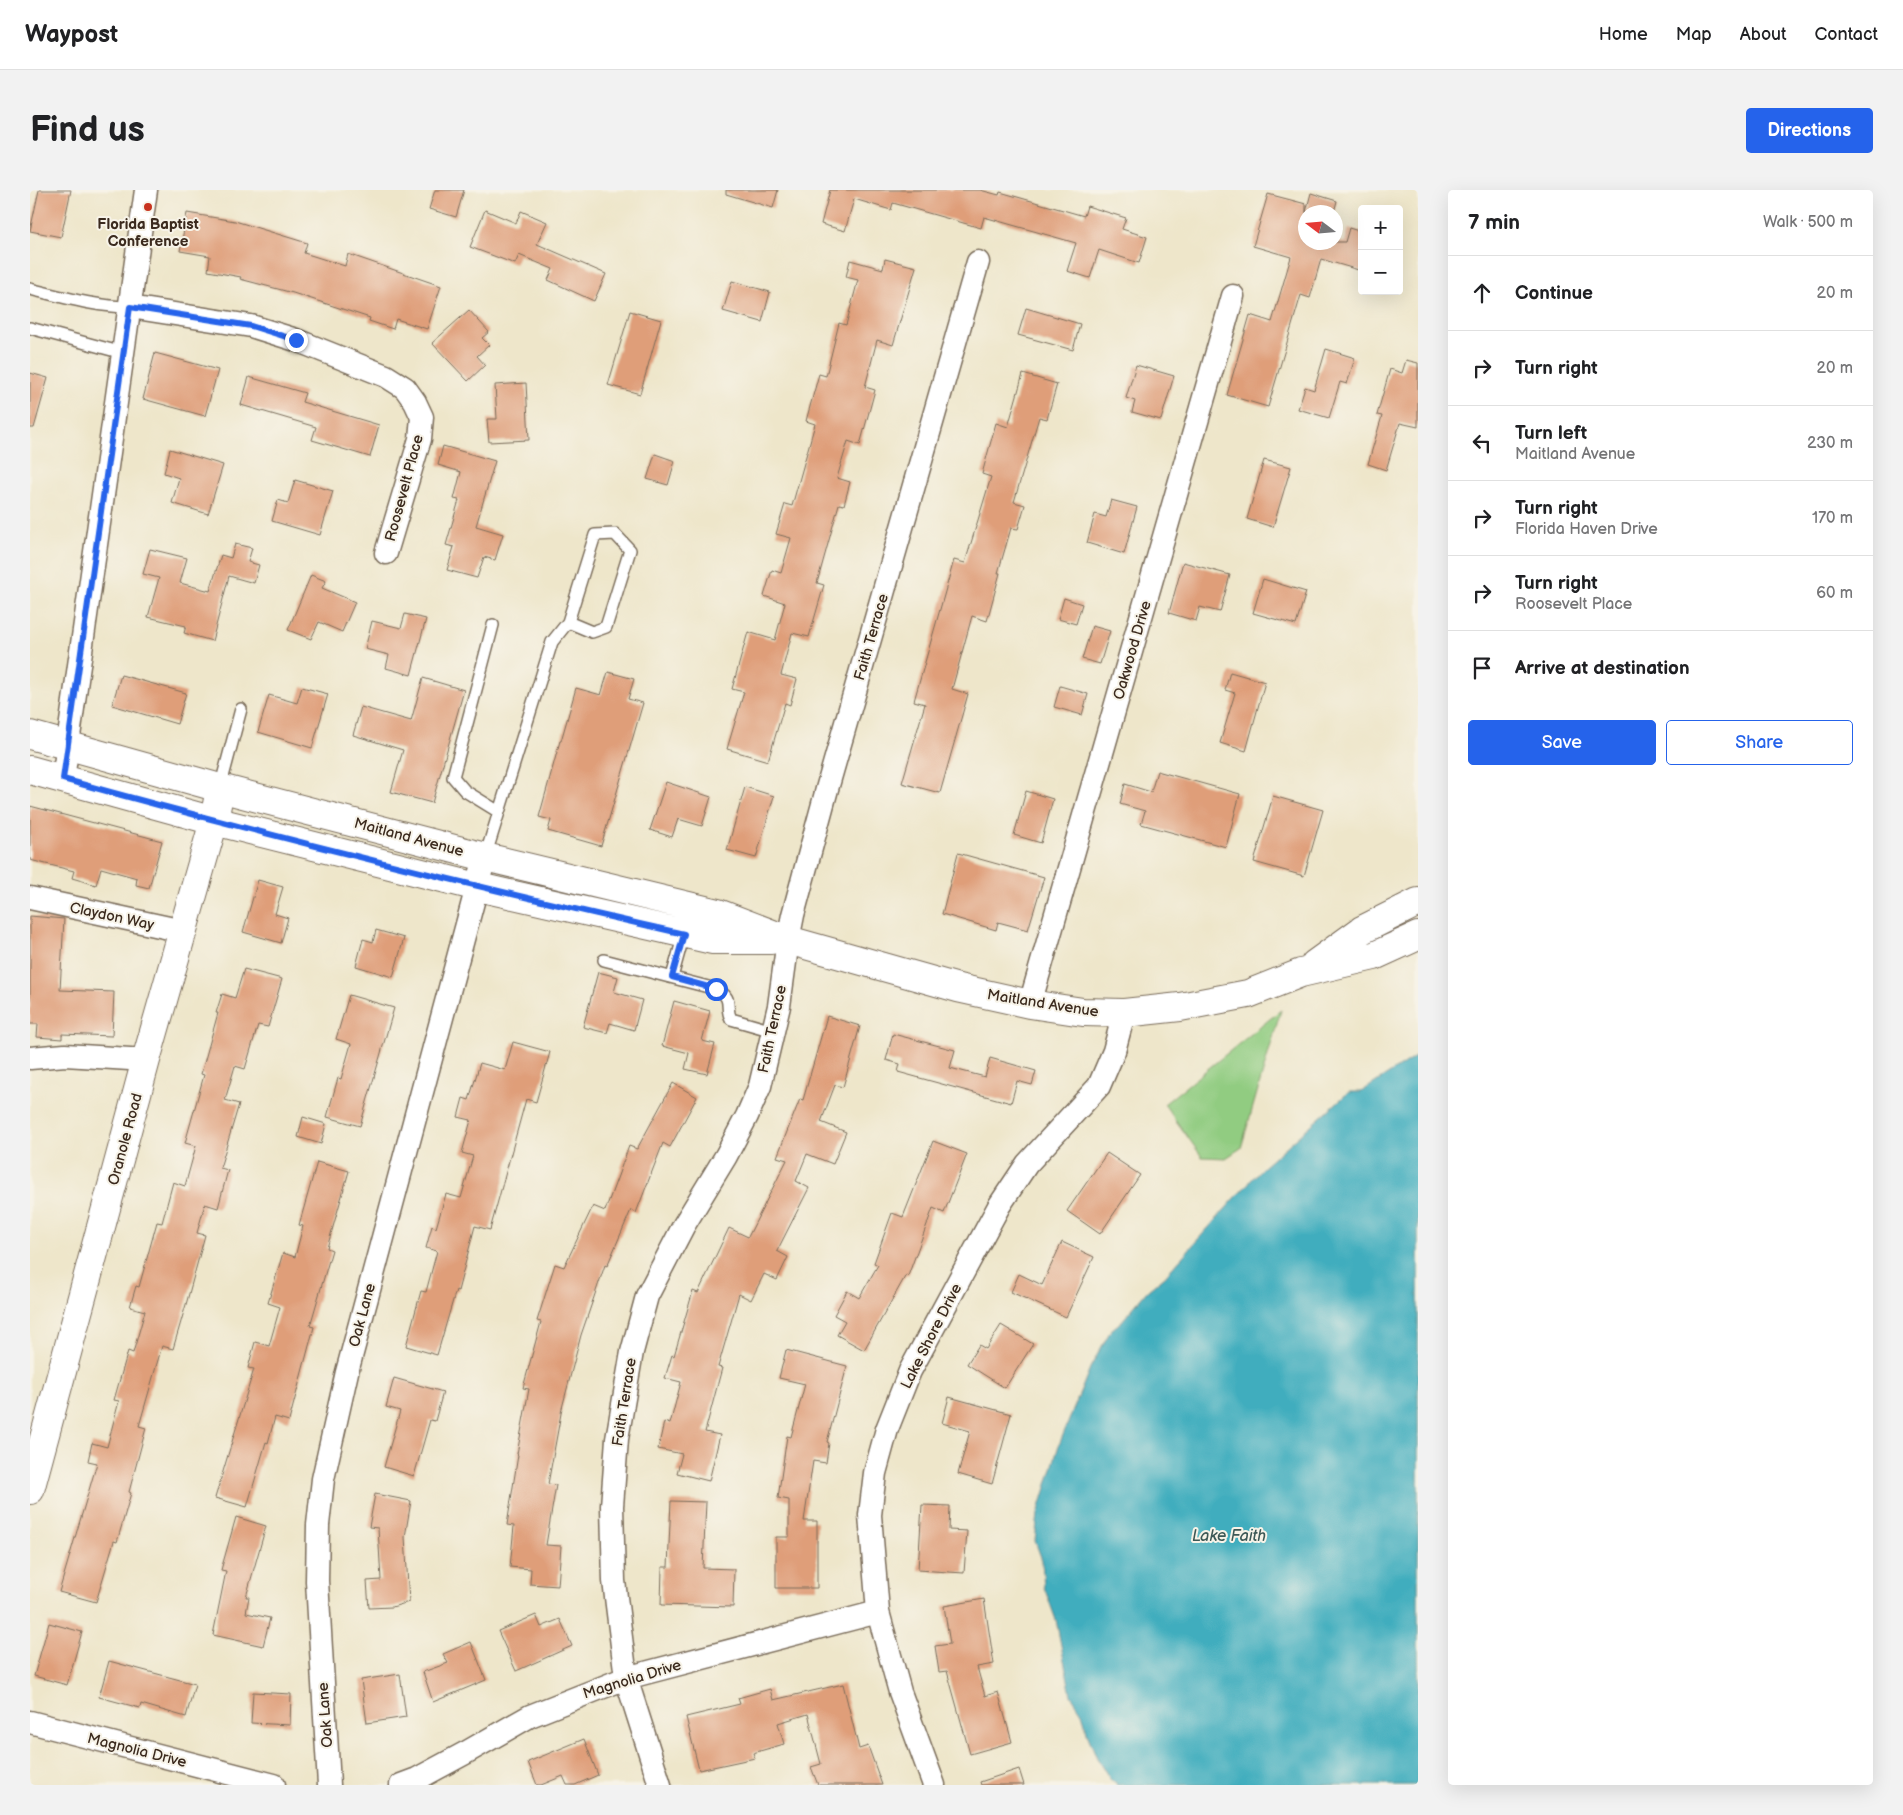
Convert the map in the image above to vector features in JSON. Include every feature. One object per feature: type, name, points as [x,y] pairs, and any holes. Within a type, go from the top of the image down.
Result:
[{"type":"main road","name":"Maitland Avenue","points":[[30,735],[220,788],[485,857],[718,913],[788,940],[958,988],[1030,1004],[1083,1012],[1124,1013],[1180,1007],[1248,994],[1301,973],[1374,956],[1418,936]]},
{"type":"main road","name":"Maitland Avenue","points":[[30,770],[214,821],[478,887],[684,934],[713,940],[788,940]]},
{"type":"main road","name":"Oranole Road","points":[[32,1474],[214,821],[220,788]]},
{"type":"main road","name":"Maitland Avenue","points":[[1301,973],[1362,930],[1418,902]]},
{"type":"street","points":[[63,779],[146,190]]},
{"type":"street","name":"Faith Terrace","points":[[660,1785],[626,1678],[614,1581],[612,1506],[617,1439],[632,1352],[647,1296],[684,1225],[726,1156],[760,1086],[779,1006],[788,940],[827,789],[978,262]]},
{"type":"street","name":"Oakwood Drive","points":[[1030,1004],[1233,296]]},
{"type":"street","name":"Roosevelt Place","points":[[130,307],[260,329],[296,340],[386,376],[405,388],[415,402],[422,417],[420,431],[386,553]]},
{"type":"street","name":"Oak Lane","points":[[329,1785],[317,1581],[318,1526],[323,1479],[349,1362],[485,857]]},
{"type":"street","name":"Claydon Way","points":[[36,899],[183,931]]},
{"type":"street","name":"Lake Shore Drive","points":[[934,1785],[900,1692],[878,1612],[870,1515],[875,1473],[887,1429],[910,1371],[999,1206],[1027,1164],[1099,1086],[1114,1051],[1124,1013]]},
{"type":"street","points":[[30,1058],[66,1055],[146,1060]]},
{"type":"street","name":"Magnolia Drive","points":[[401,1785],[467,1752],[530,1716],[626,1678],[878,1612]]},
{"type":"street","name":"Magnolia Drive","points":[[30,1722],[274,1785]]},
{"type":"lane","points":[[30,289],[114,307],[130,307]]},
{"type":"lane","points":[[30,328],[123,353]]},
{"type":"lane","points":[[485,857],[552,642],[568,622],[595,535],[615,534],[630,550],[606,627],[592,632],[568,622]]},
{"type":"lane","points":[[493,624],[453,777],[465,791],[499,812]]},
{"type":"lane","points":[[220,788],[242,709]]},
{"type":"lane","points":[[672,977],[684,934]]},
{"type":"lane","points":[[604,960],[720,991],[728,1000],[729,1017],[731,1019],[773,1031]]},
{"type":"green space","points":[[1281,1010],[1241,1148],[1226,1158],[1202,1157],[1164,1104]]},
{"type":"water","name":"Lake Faith","points":[[1418,1055],[1418,1785],[1117,1785],[1110,1779],[1097,1758],[1088,1736],[1082,1712],[1071,1695],[1056,1620],[1044,1587],[1042,1560],[1035,1541],[1038,1514],[1059,1445],[1090,1368],[1111,1330],[1122,1321],[1147,1291],[1165,1276],[1263,1167],[1349,1092],[1361,1092]]},
{"type":"building","points":[[39,190],[71,190],[61,237],[30,231]]},
{"type":"building","points":[[435,190],[464,190],[456,217],[429,209]]},
{"type":"building","points":[[726,190],[778,190],[773,208],[726,194]]},
{"type":"building","points":[[830,190],[980,190],[999,195],[1000,192],[1084,216],[1087,206],[1126,218],[1122,229],[1147,237],[1139,263],[1099,250],[1090,278],[1067,271],[1076,243],[984,217],[981,228],[893,203],[891,210],[854,199],[845,231],[821,224]]},
{"type":"building","points":[[1311,193],[1337,201],[1336,205],[1308,205]]},
{"type":"building","points":[[1268,194],[1306,204],[1298,205],[1298,250],[1343,250],[1343,242],[1345,242],[1349,228],[1358,231],[1358,270],[1321,259],[1310,298],[1301,295],[1268,407],[1227,395],[1250,315],[1272,322],[1291,257],[1253,246]]},
{"type":"building","points":[[485,210],[516,223],[521,211],[547,222],[537,244],[606,274],[594,301],[548,280],[553,269],[519,255],[515,264],[470,247]]},
{"type":"building","points":[[187,213],[235,221],[307,243],[304,253],[345,266],[348,254],[441,286],[427,329],[396,319],[393,329],[369,321],[370,318],[293,293],[240,279],[241,277],[208,271],[210,256],[180,251]]},
{"type":"building","points":[[885,259],[916,267],[893,345],[877,340],[865,387],[875,390],[860,445],[848,441],[837,478],[850,482],[844,505],[839,504],[817,583],[824,585],[809,637],[792,633],[781,675],[797,679],[790,705],[785,703],[768,761],[727,749],[744,692],[732,689],[748,632],[775,640],[785,603],[764,596],[772,570],[781,573],[791,538],[776,534],[785,504],[792,506],[815,424],[806,421],[819,374],[826,376],[839,323],[846,325],[858,280],[846,277],[850,260],[883,269]]},
{"type":"building","points":[[732,281],[770,292],[762,322],[723,311]]},
{"type":"building","points":[[1026,308],[1080,324],[1073,350],[1018,335]]},
{"type":"building","points":[[469,310],[489,332],[482,338],[489,345],[477,356],[485,365],[468,381],[432,343]]},
{"type":"building","points":[[630,311],[661,320],[640,394],[608,385]]},
{"type":"building","points":[[1326,349],[1355,358],[1347,384],[1340,382],[1329,418],[1298,409],[1305,387],[1314,390]]},
{"type":"building","points":[[155,353],[218,370],[205,416],[143,399]]},
{"type":"building","points":[[1406,360],[1418,363],[1418,427],[1400,423],[1386,470],[1368,464],[1382,416],[1377,415],[1390,369],[1402,373]]},
{"type":"building","points":[[1136,365],[1174,376],[1161,420],[1132,412],[1135,401],[1126,398]]},
{"type":"building","points":[[30,373],[48,378],[34,428],[30,428]]},
{"type":"building","points":[[1023,374],[1057,384],[1047,419],[1039,417],[1014,502],[1025,505],[1018,529],[1011,528],[987,621],[972,616],[952,689],[968,694],[940,793],[902,783],[925,704],[914,701],[954,560],[965,563],[991,477],[982,474],[996,423],[1008,427]]},
{"type":"building","points":[[249,377],[305,393],[302,402],[379,425],[370,457],[312,440],[316,427],[241,405]]},
{"type":"building","points":[[526,383],[529,440],[489,442],[487,419],[497,419],[495,385]]},
{"type":"building","points":[[443,446],[495,461],[476,526],[503,534],[495,560],[484,557],[477,578],[447,570],[454,547],[446,545],[459,500],[454,499],[461,472],[438,465]]},
{"type":"building","points":[[170,449],[223,465],[208,514],[172,503],[179,478],[164,473]]},
{"type":"building","points":[[655,454],[675,461],[668,485],[647,479]]},
{"type":"building","points":[[1264,460],[1291,467],[1273,527],[1247,519]]},
{"type":"building","points":[[295,480],[333,491],[320,535],[272,521],[278,500],[288,503]]},
{"type":"building","points":[[1111,500],[1137,507],[1124,554],[1087,543],[1095,514],[1106,517]]},
{"type":"building","points":[[235,544],[252,548],[248,562],[259,565],[254,583],[229,576],[212,641],[184,633],[186,626],[148,617],[159,578],[143,574],[150,549],[187,558],[180,583],[210,591],[221,555],[231,558]]},
{"type":"building","points":[[1183,562],[1230,575],[1220,612],[1200,607],[1196,621],[1169,613]]},
{"type":"building","points":[[311,575],[326,581],[322,588],[355,602],[342,632],[319,622],[311,639],[288,630]]},
{"type":"building","points":[[1263,579],[1306,592],[1296,625],[1253,613]]},
{"type":"building","points":[[1064,598],[1082,604],[1076,624],[1058,619]]},
{"type":"building","points":[[405,614],[426,619],[411,675],[386,668],[389,655],[365,649],[372,621],[401,628]]},
{"type":"building","points":[[1092,626],[1110,631],[1100,664],[1082,659]]},
{"type":"building","points":[[608,672],[634,679],[628,699],[643,703],[601,846],[548,831],[551,820],[539,817],[576,688],[601,695]]},
{"type":"building","points":[[1230,672],[1265,682],[1246,751],[1220,743],[1235,693],[1225,690]]},
{"type":"building","points":[[121,675],[186,693],[177,724],[112,705]]},
{"type":"building","points":[[423,678],[464,690],[432,803],[391,792],[403,750],[353,735],[361,707],[411,721]]},
{"type":"building","points":[[1060,686],[1088,694],[1082,715],[1054,707]]},
{"type":"building","points":[[302,687],[328,694],[312,748],[258,732],[269,695],[297,703]]},
{"type":"building","points":[[1157,771],[1240,794],[1226,847],[1141,824],[1145,811],[1120,804],[1125,784],[1151,792]]},
{"type":"building","points":[[666,782],[711,797],[702,826],[678,819],[672,837],[650,830]]},
{"type":"building","points":[[745,787],[774,796],[756,858],[727,850]]},
{"type":"building","points":[[1026,791],[1053,799],[1041,843],[1014,835]]},
{"type":"building","points":[[1273,796],[1323,810],[1304,876],[1254,862]]},
{"type":"building","points":[[30,806],[162,841],[149,888],[136,885],[137,878],[101,868],[96,885],[72,878],[74,871],[30,860]]},
{"type":"building","points":[[958,853],[1044,877],[1028,930],[998,922],[996,930],[942,914]]},
{"type":"building","points":[[258,880],[283,887],[275,914],[288,918],[281,943],[243,932]]},
{"type":"building","points":[[30,916],[64,919],[60,990],[114,992],[112,1036],[62,1034],[62,1039],[37,1037],[38,1024],[30,1024]]},
{"type":"building","points":[[376,930],[404,938],[393,977],[356,966],[363,939],[373,942]]},
{"type":"building","points":[[244,969],[282,979],[268,1027],[258,1025],[245,1069],[235,1066],[225,1100],[239,1104],[220,1168],[228,1170],[218,1208],[205,1204],[197,1233],[205,1235],[187,1301],[173,1349],[162,1346],[139,1426],[146,1428],[129,1492],[131,1493],[117,1542],[114,1541],[96,1602],[59,1592],[97,1463],[88,1461],[92,1443],[107,1447],[119,1401],[114,1400],[128,1351],[133,1353],[145,1311],[130,1307],[136,1286],[139,1287],[157,1222],[162,1223],[173,1182],[185,1186],[196,1146],[185,1143],[204,1075],[201,1074],[218,1013],[216,1013],[222,994],[235,998]]},
{"type":"building","points":[[598,972],[618,977],[614,992],[642,1000],[634,1030],[610,1023],[607,1033],[583,1027]]},
{"type":"building","points":[[349,995],[394,1008],[360,1126],[327,1117],[338,1078],[341,1079],[351,1044],[336,1039]]},
{"type":"building","points":[[674,1001],[710,1011],[702,1041],[715,1044],[707,1074],[685,1069],[689,1053],[662,1046]]},
{"type":"building","points":[[827,1016],[860,1026],[843,1087],[835,1085],[821,1122],[846,1132],[833,1164],[807,1154],[796,1181],[809,1188],[777,1251],[788,1257],[777,1280],[764,1274],[751,1300],[739,1294],[718,1367],[722,1368],[705,1432],[720,1435],[709,1481],[677,1473],[682,1454],[658,1449],[664,1422],[670,1424],[681,1382],[665,1378],[672,1355],[674,1356],[693,1291],[698,1293],[729,1228],[748,1237],[787,1160],[777,1157],[800,1099],[803,1100]]},
{"type":"building","points":[[893,1034],[955,1050],[950,1068],[985,1077],[990,1058],[1036,1071],[1032,1085],[1017,1081],[1011,1103],[898,1072],[900,1064],[886,1060]]},
{"type":"building","points":[[513,1042],[550,1052],[536,1102],[526,1099],[490,1230],[475,1226],[458,1291],[456,1290],[437,1355],[406,1346],[421,1291],[426,1292],[437,1251],[426,1248],[432,1226],[436,1228],[446,1194],[461,1198],[473,1156],[462,1153],[471,1120],[458,1117],[463,1098],[469,1100],[480,1063],[505,1070]]},
{"type":"building","points":[[673,1083],[697,1097],[670,1147],[663,1143],[636,1213],[631,1210],[607,1266],[605,1265],[581,1335],[562,1408],[548,1484],[556,1485],[546,1545],[561,1546],[558,1586],[530,1584],[531,1569],[510,1567],[514,1526],[507,1525],[529,1389],[523,1388],[541,1322],[537,1321],[555,1264],[564,1267],[593,1206],[605,1211],[629,1146],[637,1149]]},
{"type":"building","points":[[303,1117],[326,1124],[321,1144],[298,1137]]},
{"type":"building","points":[[933,1141],[967,1154],[944,1213],[933,1208],[908,1276],[906,1275],[864,1350],[837,1335],[845,1321],[834,1315],[847,1291],[859,1298],[878,1265],[874,1263],[892,1213],[903,1217]]},
{"type":"building","points":[[1107,1153],[1140,1175],[1100,1234],[1067,1211]]},
{"type":"building","points":[[317,1162],[349,1171],[327,1248],[332,1250],[310,1326],[314,1327],[289,1421],[275,1417],[247,1507],[215,1498],[254,1369],[248,1368],[255,1342],[269,1346],[280,1307],[268,1303],[283,1253],[295,1257],[303,1226],[299,1225]]},
{"type":"building","points":[[1062,1242],[1094,1257],[1066,1317],[1011,1292],[1019,1274],[1042,1285]]},
{"type":"building","points":[[1001,1325],[1033,1344],[1005,1388],[967,1364],[979,1345],[986,1349]]},
{"type":"building","points":[[786,1350],[847,1366],[827,1442],[829,1443],[826,1463],[813,1461],[804,1521],[817,1521],[817,1588],[776,1588],[776,1537],[789,1537],[789,1500],[778,1498],[787,1436],[791,1437],[805,1384],[779,1378]]},
{"type":"building","points":[[394,1378],[443,1392],[435,1421],[430,1420],[414,1476],[384,1467],[400,1411],[386,1407]]},
{"type":"building","points":[[949,1397],[1011,1414],[992,1484],[958,1474],[970,1431],[942,1423]]},
{"type":"building","points":[[375,1494],[411,1501],[405,1537],[409,1602],[392,1607],[369,1608],[367,1581],[381,1580],[378,1528],[369,1527]]},
{"type":"building","points":[[671,1501],[706,1502],[703,1568],[734,1569],[733,1607],[661,1605],[662,1567],[668,1567]]},
{"type":"building","points":[[922,1505],[950,1506],[949,1530],[967,1531],[964,1573],[918,1570]]},
{"type":"building","points":[[236,1517],[266,1526],[246,1597],[249,1597],[246,1613],[270,1618],[263,1646],[213,1635],[226,1571],[221,1570]]},
{"type":"building","points":[[984,1599],[994,1664],[977,1667],[985,1696],[998,1692],[1012,1742],[970,1754],[947,1671],[939,1672],[935,1646],[950,1644],[944,1606]]},
{"type":"building","points":[[536,1615],[541,1627],[560,1619],[572,1646],[516,1671],[498,1631]]},
{"type":"building","points":[[49,1623],[82,1632],[67,1685],[34,1676]]},
{"type":"building","points":[[471,1642],[486,1680],[433,1702],[423,1672],[448,1663],[443,1654]]},
{"type":"building","points":[[109,1661],[195,1684],[186,1717],[141,1704],[140,1708],[99,1697]]},
{"type":"building","points":[[400,1674],[406,1717],[367,1723],[361,1680]]},
{"type":"building","points":[[843,1684],[859,1749],[868,1746],[882,1785],[818,1785],[811,1767],[821,1764],[808,1714],[778,1723],[784,1744],[753,1753],[755,1758],[699,1770],[686,1717],[740,1704],[738,1698],[770,1689],[773,1700]]},
{"type":"building","points":[[253,1692],[291,1694],[290,1725],[251,1723]]},
{"type":"building","points":[[584,1739],[598,1775],[575,1785],[567,1785],[563,1776],[537,1785],[528,1762]]},
{"type":"building","points":[[1019,1769],[1024,1785],[981,1785],[980,1782]]},
{"type":"place","name":"Florida Baptist Conference","points":[[148,207]]},
{"type":"route","points":[[296,340],[251,326],[130,307],[63,779],[214,821],[432,876],[684,934],[672,977],[716,989]]}]
